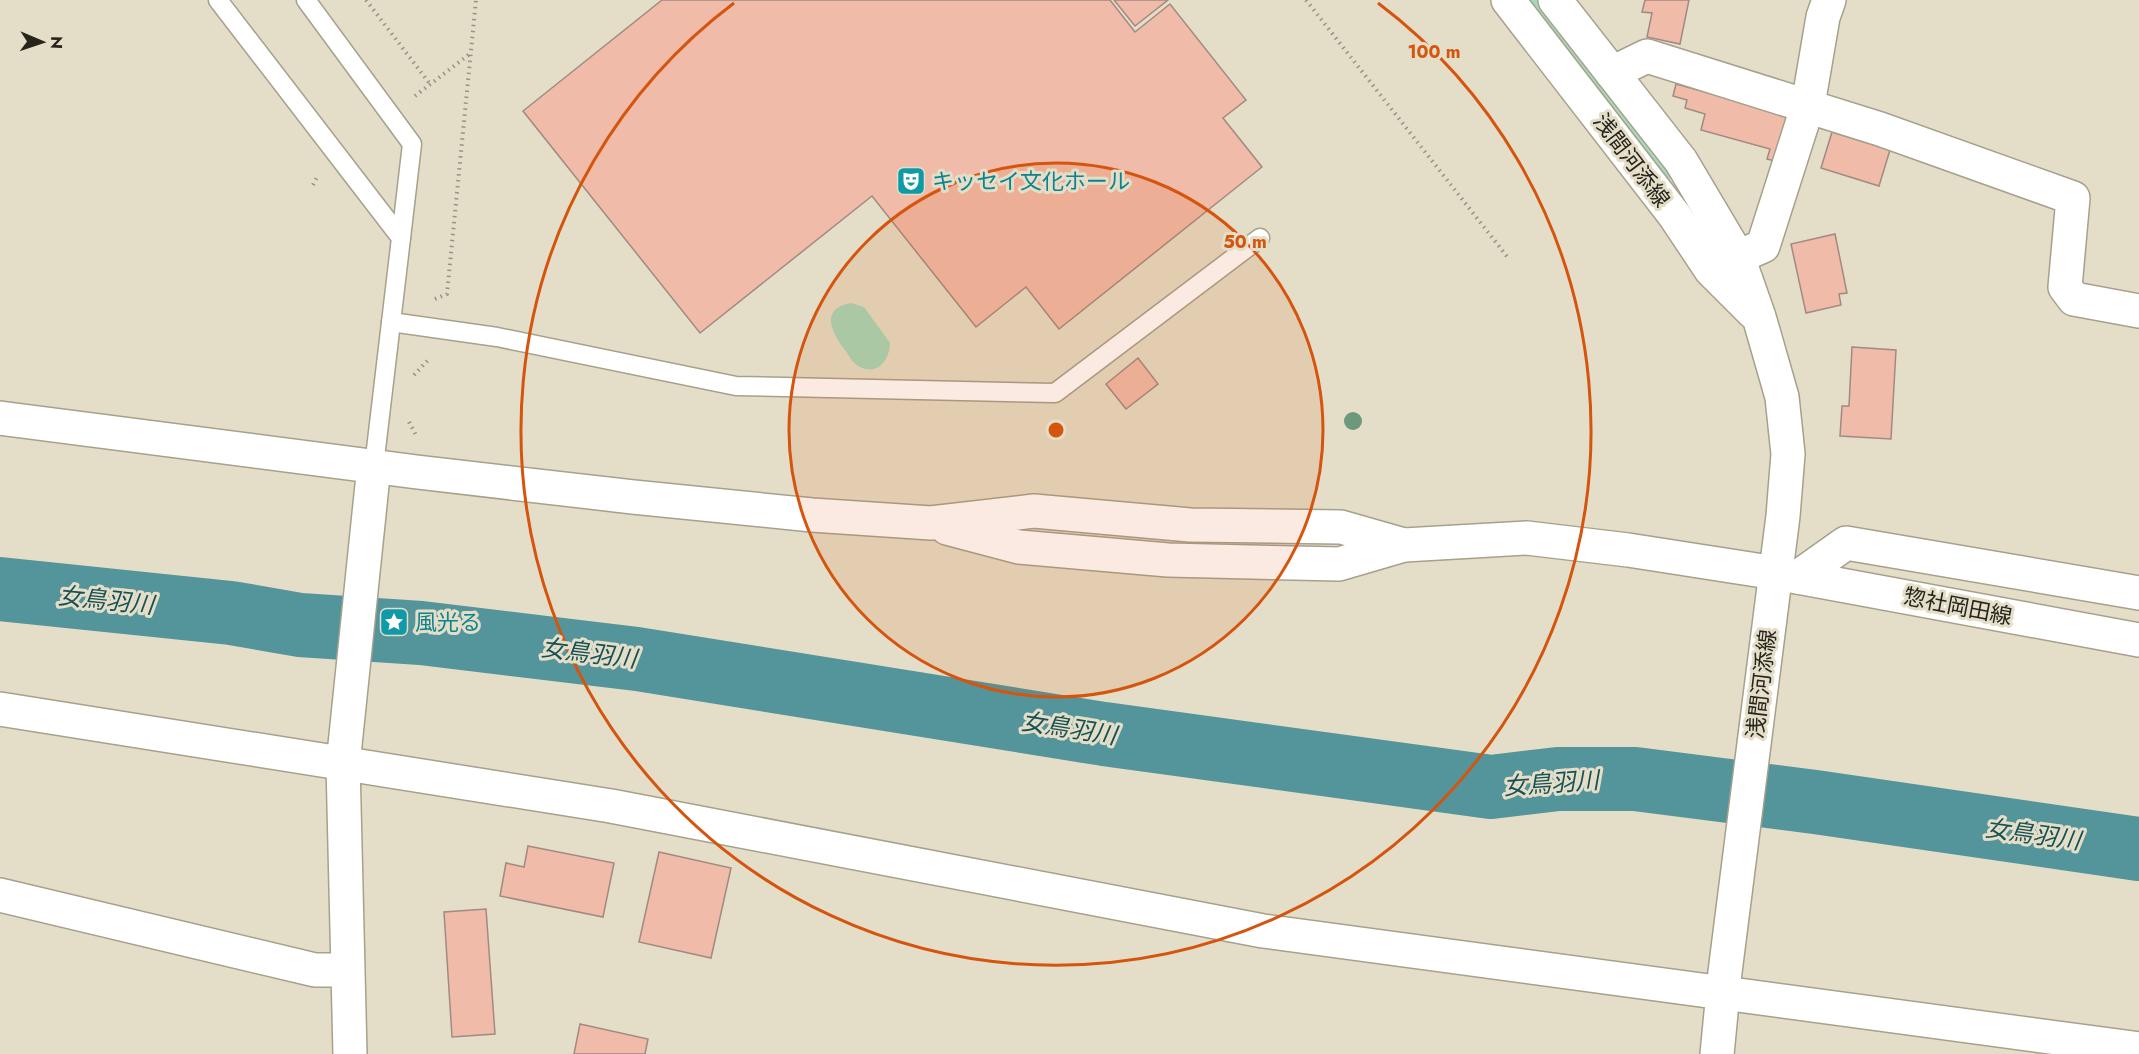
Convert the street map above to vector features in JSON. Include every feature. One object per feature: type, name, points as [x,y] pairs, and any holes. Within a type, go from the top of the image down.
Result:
[{"type":"street","name":"浅間河添線","points":[[1508,0],[1675,216],[1711,270],[1759,317]]},
{"type":"street","name":"浅間河添線","points":[[1555,0],[1681,160],[1738,257],[1759,317],[1782,397],[1788,454],[1782,525],[1787,575],[1769,618],[1717,1054]]},
{"type":"street","points":[[1738,257],[1763,246],[1808,105],[1823,16],[1829,0]]},
{"type":"street","points":[[1612,73],[1647,56],[1808,105],[2073,198],[2066,287],[2074,299],[2139,311]]},
{"type":"street","points":[[0,418],[373,478],[344,755],[350,1054]]},
{"type":"street","name":"惣社岡田線","points":[[373,478],[644,498],[812,515],[931,523],[1034,512],[1190,525],[1341,526],[1404,545],[1527,538],[1628,550],[1787,575],[2139,640]]},
{"type":"street","points":[[1787,575],[1846,543],[2139,593]]},
{"type":"street","points":[[0,709],[344,755],[495,786],[611,806],[1263,931],[1724,982],[2139,1049]]},
{"type":"street","points":[[0,896],[315,970],[347,970]]},
{"type":"lane","points":[[218,0],[401,238]]},
{"type":"lane","points":[[306,0],[412,144],[373,478]]},
{"type":"lane","points":[[391,322],[497,337],[736,386],[1055,393],[1260,238]]},
{"type":"path","points":[[366,0],[430,84]]},
{"type":"path","points":[[435,299],[447,294],[476,0]]},
{"type":"path","points":[[1306,0],[1509,259]]},
{"type":"path","points":[[414,96],[471,53]]},
{"type":"green space","points":[[1527,0],[1541,0],[1674,178],[1666,177]]},
{"type":"green space","points":[[851,303],[864,307],[890,343],[888,355],[877,368],[866,369],[855,364],[833,329],[831,322],[835,310]]},
{"type":"building","name":"キッセイ文化ホール","points":[[662,0],[1110,0],[1135,32],[1170,4],[1246,100],[1223,118],[1262,167],[1059,329],[1026,287],[976,327],[872,196],[700,333],[523,111]]},
{"type":"building","points":[[1114,0],[1168,0],[1135,26]]},
{"type":"building","points":[[1645,0],[1689,0],[1680,44],[1647,37],[1652,13],[1642,12]]},
{"type":"building","points":[[1676,84],[1788,115],[1775,161],[1767,159],[1770,149],[1701,130],[1705,114],[1685,108],[1687,100],[1673,96]]},
{"type":"building","points":[[1832,132],[1890,150],[1879,186],[1821,168]]},
{"type":"building","points":[[1835,234],[1847,293],[1839,294],[1841,305],[1806,313],[1791,244]]},
{"type":"building","points":[[1852,347],[1896,350],[1891,439],[1840,436],[1842,406],[1849,406]]},
{"type":"building","points":[[1138,358],[1158,384],[1126,409],[1106,384]]},
{"type":"building","points":[[528,846],[614,863],[603,917],[500,896],[506,863],[524,867]]},
{"type":"building","points":[[659,852],[731,868],[711,958],[639,942]]},
{"type":"building","points":[[486,909],[495,1034],[452,1037],[444,912]]},
{"type":"building","points":[[580,1024],[648,1039],[645,1054],[574,1054]]},
{"type":"waterway","name":"女鳥羽川","points":[[0,589],[231,613],[300,625],[421,633],[637,659],[1104,734],[1491,787],[1558,779],[1635,779],[1815,802],[2139,849]]},
{"type":"place","name":"キッセイ文化ホール","points":[[911,181]]},
{"type":"place","name":"風光る","points":[[394,622]]}]
